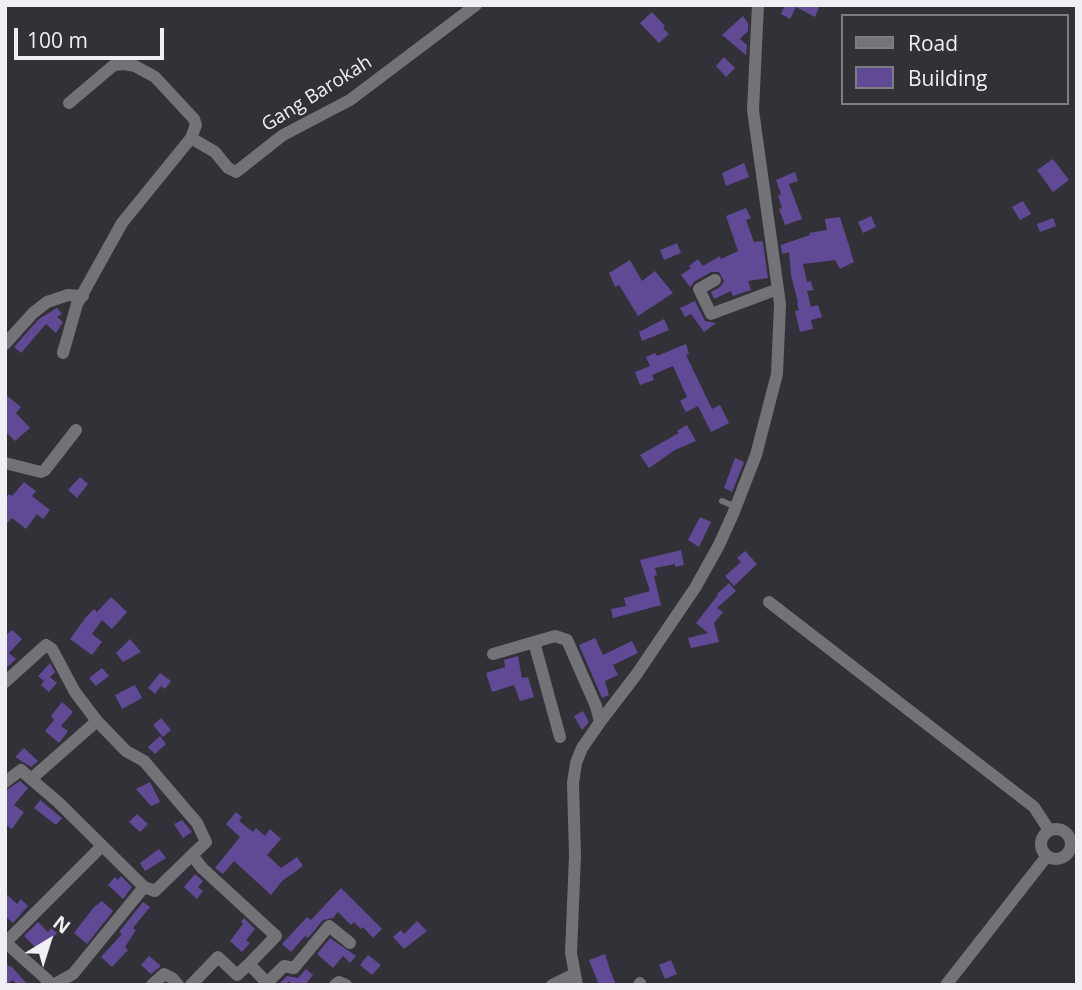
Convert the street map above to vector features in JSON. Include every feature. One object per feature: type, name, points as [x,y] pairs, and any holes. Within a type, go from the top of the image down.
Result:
[{"type":"street","name":"Gang Barokah","points":[[191,138],[215,152],[228,168],[234,172],[238,171],[283,135],[350,100],[476,5]]},
{"type":"street","points":[[552,985],[575,979],[571,953],[575,856],[573,783],[576,763],[582,748],[636,676],[695,588],[736,507],[756,456],[777,374],[778,289],[753,110],[758,5]]},
{"type":"street","points":[[63,353],[77,304],[96,267],[122,223],[191,138],[196,125],[194,119],[155,77],[135,66],[124,64],[114,65],[69,103]]},
{"type":"street","points":[[715,280],[699,289],[711,314],[778,289]]},
{"type":"street","points":[[5,344],[33,313],[47,302],[68,295],[83,296]]},
{"type":"street","points":[[5,463],[41,472],[76,430]]},
{"type":"street","points":[[769,602],[1034,807],[1049,830]]},
{"type":"street","points":[[493,654],[555,636],[567,640],[596,706],[600,722]]},
{"type":"street","points":[[534,642],[561,737]]},
{"type":"street","points":[[5,681],[46,645],[52,649],[75,692],[97,721],[125,751],[144,761],[197,823],[206,842],[156,891],[144,887],[21,770],[5,782]]},
{"type":"street","points":[[31,779],[97,721]]},
{"type":"street","points":[[1060,828],[1069,835],[1074,847],[1067,855],[1058,859],[1047,856],[1041,848],[1042,837],[1049,830],[1060,828]]},
{"type":"street","points":[[102,846],[6,942],[53,985],[64,981],[73,974],[144,887]]},
{"type":"street","points":[[191,985],[218,957],[237,975],[276,936],[202,868],[192,855]]},
{"type":"street","points":[[946,985],[1047,856]]},
{"type":"street","points":[[249,964],[268,984],[284,966],[294,968],[329,926],[350,943]]},
{"type":"street","points":[[152,985],[164,974],[178,985]]},
{"type":"street","points":[[335,985],[339,982],[346,985]]},
{"type":"lane","points":[[722,501],[736,507]]},
{"type":"building","points":[[785,5],[820,5],[815,17],[796,7],[790,19],[781,14]]},
{"type":"building","points":[[652,12],[669,34],[659,43],[640,23]]},
{"type":"building","points":[[743,16],[748,23],[748,31],[740,39],[747,45],[746,55],[722,35]]},
{"type":"building","points":[[724,57],[735,68],[726,77],[716,66]]},
{"type":"building","points":[[1053,159],[1069,180],[1053,192],[1037,170]]},
{"type":"building","points":[[744,163],[749,177],[726,186],[722,173]]},
{"type":"building","points":[[795,172],[798,181],[789,184],[802,219],[785,225],[779,209],[782,208],[778,196],[781,194],[776,180]]},
{"type":"building","points":[[1023,201],[1031,214],[1020,220],[1012,207]]},
{"type":"building","points":[[746,208],[751,218],[746,220],[754,242],[763,243],[768,278],[748,281],[751,290],[733,296],[731,291],[714,299],[711,292],[724,281],[719,272],[711,272],[690,287],[681,275],[698,259],[703,266],[720,256],[721,259],[738,251],[726,216]]},
{"type":"building","points":[[871,216],[876,227],[863,233],[858,222]]},
{"type":"building","points":[[840,217],[854,262],[840,269],[835,260],[803,264],[807,282],[811,281],[813,290],[807,291],[811,307],[818,305],[822,317],[811,320],[813,329],[800,332],[795,311],[799,310],[798,302],[791,275],[789,252],[782,254],[781,245],[810,235],[809,233],[827,230],[825,219]]},
{"type":"building","points":[[1053,218],[1056,226],[1040,232],[1037,224]]},
{"type":"building","points":[[677,243],[681,253],[664,260],[660,250]]},
{"type":"building","points":[[630,260],[642,281],[655,271],[673,293],[638,316],[619,285],[615,287],[609,273]]},
{"type":"building","points":[[695,301],[705,321],[716,323],[704,332],[691,314],[685,317],[680,308]]},
{"type":"building","points":[[57,308],[62,314],[57,317],[63,322],[56,333],[46,324],[21,353],[14,347],[39,319]]},
{"type":"building","points":[[664,319],[669,330],[642,341],[639,332]]},
{"type":"building","points":[[686,344],[689,354],[686,355],[712,409],[720,405],[729,423],[711,432],[698,406],[686,412],[680,401],[687,397],[673,366],[652,375],[654,380],[640,385],[635,372],[650,366],[646,357],[655,353],[657,356]]},
{"type":"building","points":[[5,394],[21,407],[16,413],[30,428],[15,441],[5,431]]},
{"type":"building","points":[[687,425],[696,441],[675,450],[649,468],[640,455],[679,433],[677,431]]},
{"type":"building","points":[[735,458],[744,462],[732,492],[724,488]]},
{"type":"building","points":[[80,477],[88,484],[77,498],[68,490]]},
{"type":"building","points":[[24,482],[36,491],[32,496],[50,510],[43,519],[37,514],[26,529],[12,518],[5,525],[5,500]]},
{"type":"building","points":[[700,517],[711,522],[699,547],[688,540]]},
{"type":"building","points":[[681,550],[684,565],[655,568],[657,575],[654,576],[661,605],[613,618],[611,609],[626,606],[624,598],[650,591],[640,560]]},
{"type":"building","points":[[745,551],[757,564],[734,586],[725,576],[741,562],[737,558]]},
{"type":"building","points":[[729,583],[736,591],[717,608],[723,612],[714,623],[719,642],[691,648],[688,638],[708,633],[696,623],[717,594]]},
{"type":"building","points":[[111,597],[127,612],[112,629],[102,620],[92,634],[102,642],[92,655],[70,639],[86,617],[94,609],[97,612]]},
{"type":"building","points":[[12,630],[22,639],[9,653],[16,659],[5,669],[5,636]]},
{"type":"building","points":[[595,638],[603,655],[632,641],[638,653],[613,665],[618,675],[605,681],[609,695],[602,698],[579,645]]},
{"type":"building","points":[[130,639],[141,652],[123,662],[116,653]]},
{"type":"building","points":[[518,656],[522,678],[528,677],[534,697],[520,701],[514,685],[492,692],[486,673],[505,667],[504,660]]},
{"type":"building","points":[[50,663],[55,672],[50,677],[57,683],[49,692],[41,685],[44,681],[38,676]]},
{"type":"building","points":[[102,668],[109,676],[96,686],[89,678]]},
{"type":"building","points":[[160,673],[171,681],[165,689],[161,686],[155,694],[148,688]]},
{"type":"building","points":[[135,685],[142,698],[122,709],[115,695]]},
{"type":"building","points":[[62,702],[73,712],[61,726],[68,731],[59,743],[45,731],[54,720],[51,716]]},
{"type":"building","points":[[583,711],[589,722],[582,730],[574,716]]},
{"type":"building","points":[[161,718],[171,730],[163,737],[153,725]]},
{"type":"building","points":[[160,736],[166,744],[155,754],[148,747]]},
{"type":"building","points":[[24,748],[38,761],[31,767],[15,757]]},
{"type":"building","points":[[20,781],[28,788],[14,805],[24,812],[12,829],[5,824],[5,791]]},
{"type":"building","points":[[150,782],[160,802],[151,806],[136,789]]},
{"type":"building","points":[[40,800],[62,818],[56,825],[34,808]]},
{"type":"building","points":[[236,812],[242,817],[239,821],[253,832],[256,828],[265,836],[270,829],[281,839],[267,855],[281,868],[297,857],[303,866],[282,881],[271,895],[234,861],[223,874],[215,868],[240,837],[226,824]]},
{"type":"building","points":[[137,814],[148,824],[140,832],[129,822]]},
{"type":"building","points":[[182,820],[192,832],[183,838],[174,824]]},
{"type":"building","points":[[159,849],[166,858],[145,871],[140,863]]},
{"type":"building","points":[[195,874],[203,881],[198,887],[203,891],[197,899],[184,887]]},
{"type":"building","points":[[121,876],[132,887],[123,899],[108,885],[115,877],[118,880]]},
{"type":"building","points":[[341,888],[382,929],[373,938],[363,927],[361,929],[354,922],[351,925],[338,912],[333,918],[323,920],[308,938],[305,936],[291,952],[282,944],[307,917],[311,920]]},
{"type":"building","points":[[5,893],[17,904],[21,899],[28,906],[13,923],[5,916]]},
{"type":"building","points":[[102,901],[113,911],[87,944],[74,933]]},
{"type":"building","points":[[143,902],[150,907],[133,928],[136,930],[125,947],[128,950],[112,967],[101,957],[122,934],[119,932]]},
{"type":"building","points":[[244,918],[255,929],[246,940],[250,943],[242,952],[230,941],[243,924],[241,922]]},
{"type":"building","points":[[417,921],[427,931],[404,949],[393,937],[401,930],[404,934]]},
{"type":"building","points":[[38,922],[48,932],[51,928],[57,933],[40,952],[24,936]]},
{"type":"building","points":[[330,938],[356,956],[350,963],[343,956],[333,968],[317,954]]},
{"type":"building","points":[[605,954],[616,985],[599,985],[589,960]]},
{"type":"building","points":[[368,955],[381,965],[372,975],[360,965]]},
{"type":"building","points":[[149,956],[161,966],[151,974],[141,965]]},
{"type":"building","points":[[671,960],[677,974],[665,979],[659,965]]},
{"type":"building","points":[[5,962],[28,985],[17,985],[13,980],[5,985]]},
{"type":"building","points":[[306,969],[313,975],[305,985],[292,985],[289,981],[285,985],[278,985],[287,976],[298,978]]}]
